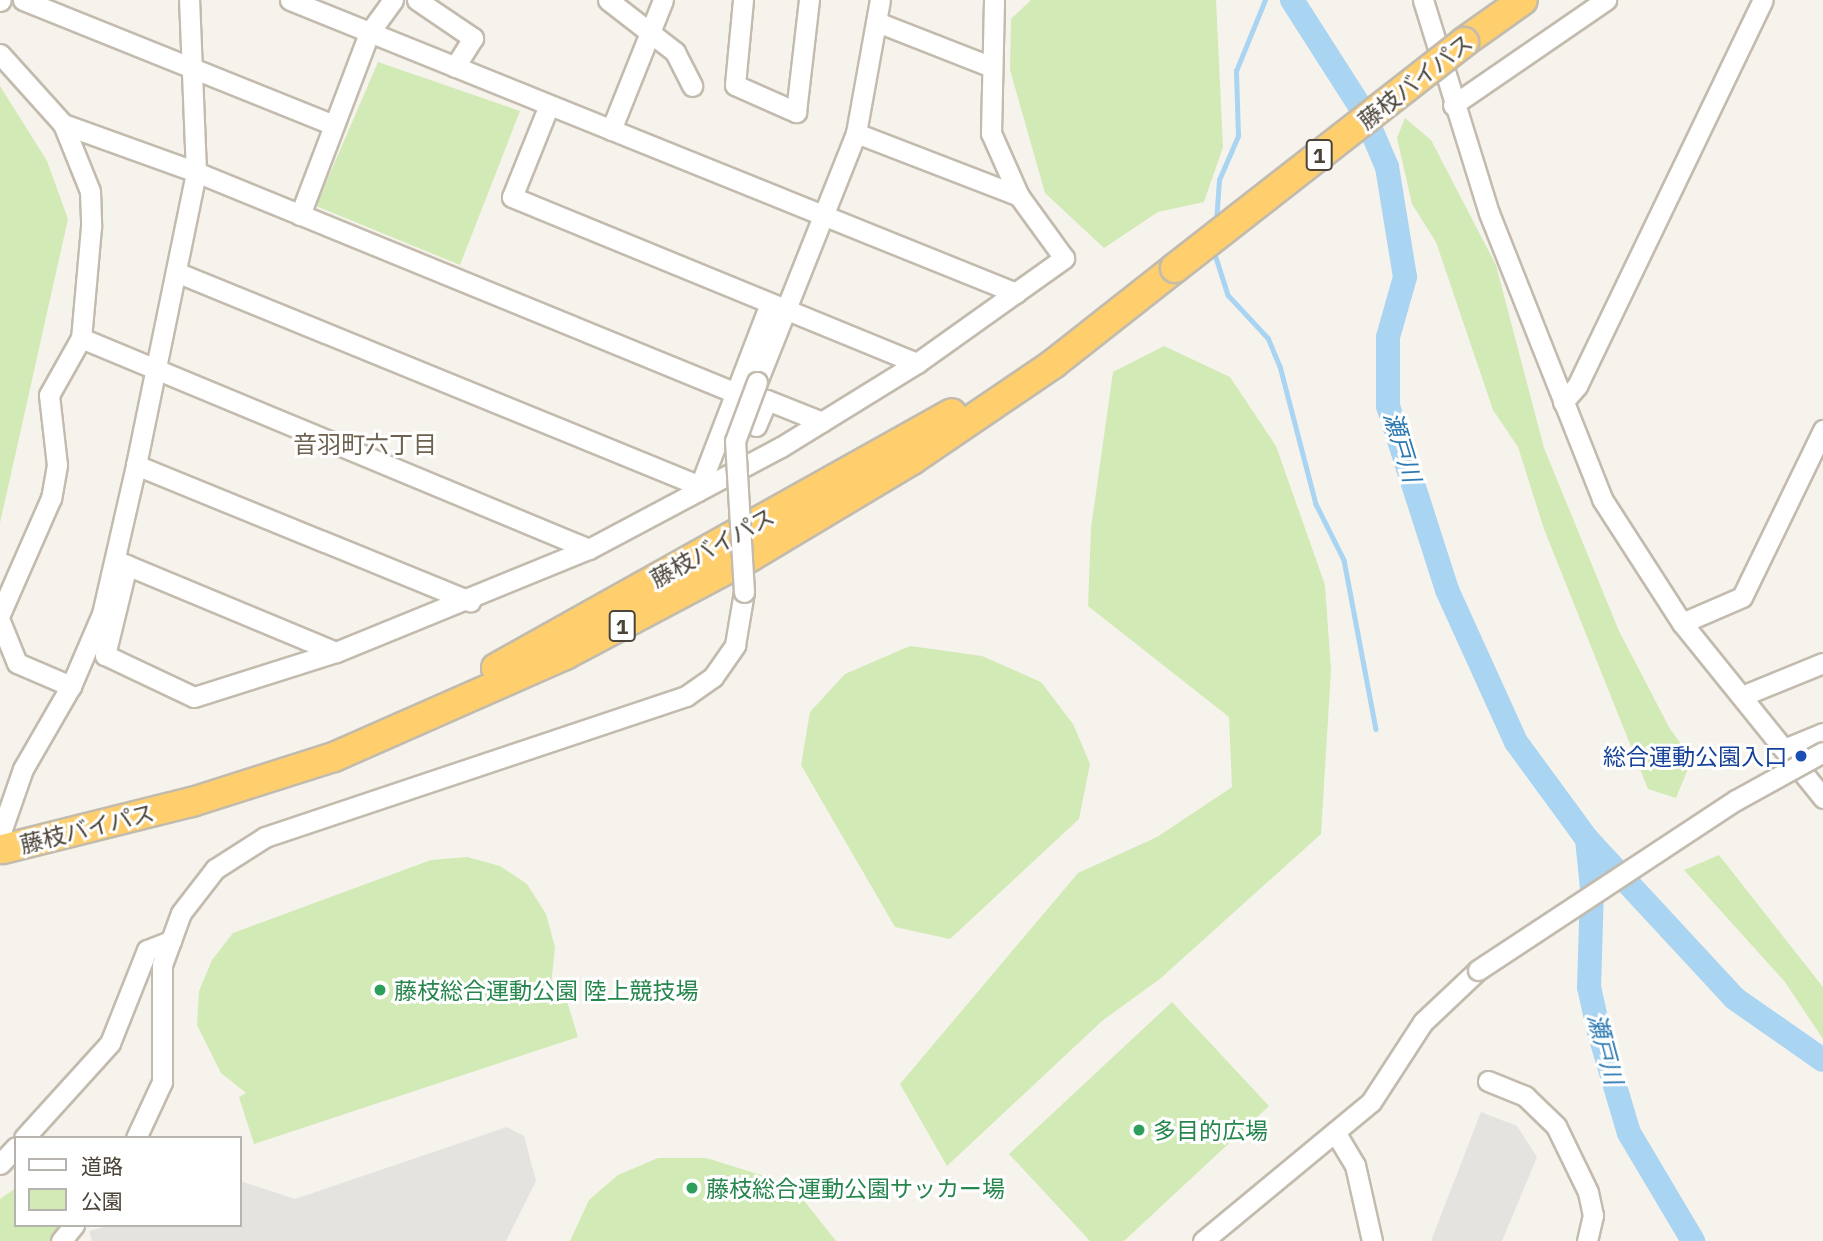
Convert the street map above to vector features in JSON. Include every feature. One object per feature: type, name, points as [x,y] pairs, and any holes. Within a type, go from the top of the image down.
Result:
[{"type":"highway","name":"藤枝バイパス","points":[[1175,268],[941,419],[440,698],[246,777],[3,849],[192,802],[334,757],[576,650],[750,557],[912,460],[1054,364],[1464,42],[1523,0]]},
{"type":"street","points":[[23,0],[334,125]]},
{"type":"street","points":[[189,0],[196,172],[136,465],[105,655],[194,697],[336,652],[470,601],[589,549],[822,422],[917,363],[1063,258],[1019,196],[991,133],[994,0]]},
{"type":"street","points":[[290,0],[1016,293]]},
{"type":"street","points":[[300,215],[369,33],[393,0]]},
{"type":"street","points":[[416,0],[473,38],[455,67]]},
{"type":"street","points":[[608,0],[651,30],[675,52],[692,86]]},
{"type":"street","points":[[611,130],[663,0]]},
{"type":"street","points":[[743,0],[735,85],[796,112],[809,0]]},
{"type":"street","points":[[699,489],[736,393],[823,216],[856,133],[880,0]]},
{"type":"street","points":[[1423,0],[1466,146],[1602,499],[1682,623],[1784,749],[1817,779],[1823,798]]},
{"type":"street","points":[[1453,105],[1606,0]]},
{"type":"street","points":[[1563,402],[1577,386],[1763,0]]},
{"type":"street","points":[[877,22],[992,67]]},
{"type":"street","points":[[0,54],[63,124],[90,191],[81,338],[49,395],[57,465],[51,498],[0,614]]},
{"type":"street","points":[[549,105],[512,197],[917,363]]},
{"type":"street","points":[[63,124],[196,172],[736,393]]},
{"type":"street","points":[[856,133],[1019,196]]},
{"type":"street","points":[[176,272],[699,489]]},
{"type":"street","points":[[137,1136],[162,1082],[160,991],[171,941],[200,883],[234,853],[265,837],[626,720],[702,687],[735,645],[744,592],[735,441],[757,382],[778,306]]},
{"type":"street","points":[[81,338],[154,371],[589,549]]},
{"type":"street","points":[[756,426],[767,400],[822,422]]},
{"type":"street","points":[[1682,623],[1742,597],[1823,430]]},
{"type":"street","points":[[136,465],[470,601]]},
{"type":"street","points":[[120,562],[336,652]]},
{"type":"street","points":[[0,835],[23,769],[71,686],[102,614],[120,562]]},
{"type":"street","points":[[0,621],[17,663],[71,686]]},
{"type":"street","points":[[1742,696],[1823,663]]},
{"type":"street","points":[[1784,749],[1823,733]]},
{"type":"street","points":[[1203,1241],[1335,1132],[1392,1076],[1446,995],[1478,970],[1736,800],[1823,752]]},
{"type":"street","points":[[26,1136],[110,1043],[146,950],[171,941]]},
{"type":"street","points":[[1488,1082],[1525,1096],[1556,1126],[1588,1192],[1593,1223],[1587,1241]]},
{"type":"street","points":[[1335,1132],[1355,1165],[1372,1241]]},
{"type":"street","points":[[0,1164],[14,1149]]},
{"type":"street","points":[[61,1241],[72,1227]]},
{"type":"green space","points":[[1031,0],[1216,0],[1223,147],[1204,202],[1158,212],[1104,248],[1045,193],[1010,70],[1011,19]]},
{"type":"green space","points":[[378,62],[520,111],[460,265],[316,206]]},
{"type":"green space","points":[[0,86],[47,161],[68,219],[0,523]]},
{"type":"green space","points":[[1405,118],[1431,140],[1496,265],[1544,448],[1619,631],[1670,729],[1692,759],[1676,798],[1648,789],[1544,529],[1518,447],[1493,410],[1436,242],[1412,204],[1397,138]]},
{"type":"green space","points":[[1164,346],[1230,377],[1276,446],[1325,585],[1331,670],[1321,834],[1161,978],[1102,1021],[947,1166],[900,1084],[1078,873],[1157,837],[1232,787],[1229,717],[1088,606],[1091,528],[1113,372]]},
{"type":"green space","points":[[910,646],[982,656],[1041,682],[1073,724],[1090,764],[1079,819],[950,939],[895,927],[801,765],[810,712],[845,674]]},
{"type":"green space","points":[[1719,855],[1823,987],[1823,1039],[1785,982],[1684,870]]},
{"type":"green space","points":[[467,857],[500,866],[527,884],[546,914],[555,947],[551,986],[561,982],[578,1037],[254,1144],[239,1097],[246,1093],[221,1073],[197,1025],[199,991],[212,960],[233,933],[431,860]]},
{"type":"green space","name":"多目的広場","points":[[1172,1002],[1269,1106],[1124,1241],[1090,1241],[1009,1154]]},
{"type":"green space","name":"藤枝総合運動公園サッカー場","points":[[658,1158],[706,1158],[761,1175],[805,1202],[836,1241],[570,1241],[589,1200],[618,1175]]},
{"type":"green space","points":[[14,1189],[14,1227],[62,1227],[51,1241],[0,1241],[0,1199]]},
{"type":"shaded area","points":[[1481,1112],[1517,1126],[1537,1157],[1502,1241],[1431,1241]]},
{"type":"shaded area","points":[[507,1127],[524,1136],[536,1181],[506,1241],[92,1241],[89,1231],[104,1227],[242,1227],[242,1182],[295,1199]]},
{"type":"waterway","points":[[1216,222],[1219,180],[1238,136],[1236,71],[1265,0]]},
{"type":"waterway","name":"瀬戸川","points":[[1292,0],[1363,111],[1387,167],[1405,277],[1388,337],[1388,406],[1447,590],[1516,742],[1587,839],[1734,998],[1823,1060]]},
{"type":"waterway","points":[[1214,251],[1228,295],[1268,338],[1280,366],[1316,504],[1344,560],[1376,729]]},
{"type":"waterway","name":"瀬戸川","points":[[1587,839],[1592,888],[1589,987],[1599,1032],[1629,1133],[1693,1241]]},
{"type":"place","name":"総合運動公園入口","points":[[1801,756]]},
{"type":"place","name":"藤枝総合運動公園 陸上競技場","points":[[380,990]]},
{"type":"place","name":"多目的広場","points":[[1139,1130]]},
{"type":"place","name":"藤枝総合運動公園サッカー場","points":[[692,1188]]},
{"type":"district","name":"音羽町六丁目","points":[[365,445]]}]
